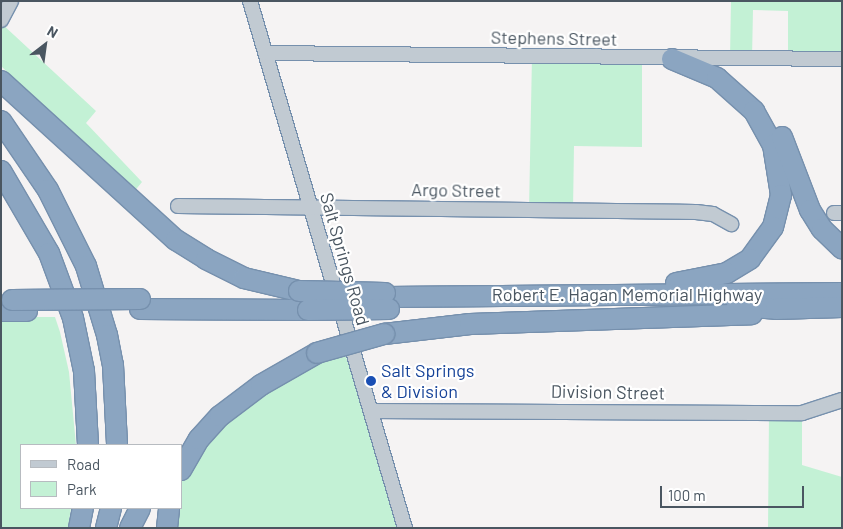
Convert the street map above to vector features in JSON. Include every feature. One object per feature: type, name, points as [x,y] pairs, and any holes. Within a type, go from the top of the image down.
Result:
[{"type":"highway","points":[[705,58],[746,85],[766,106],[779,129],[810,210],[822,229],[842,248]]},
{"type":"highway","points":[[613,294],[632,285],[703,280],[727,273],[761,249],[778,212],[780,178],[776,156],[760,119],[726,84],[697,68],[672,59]]},
{"type":"highway","points":[[1,81],[176,240],[206,259],[244,278],[304,300]]},
{"type":"highway","points":[[1,121],[48,190],[86,266],[107,335],[113,366],[117,444]]},
{"type":"highway","points":[[1,171],[49,253],[73,318],[84,370],[88,444]]},
{"type":"highway","points":[[1,195],[34,250],[63,318],[76,380],[80,444]]},
{"type":"highway","name":"Robert E. Hagan Memorial Highway","points":[[387,300],[412,296],[842,293]]},
{"type":"highway","points":[[10,305],[387,300],[744,306],[776,309]]},
{"type":"highway","name":"Robert E. Hagan Memorial Highway","points":[[776,309],[842,308]]},
{"type":"highway","points":[[181,444],[207,416],[247,384],[306,353],[317,352],[384,334],[470,324],[753,314],[776,309]]},
{"type":"highway","points":[[182,468],[196,443],[220,416],[255,389],[317,352]]},
{"type":"highway","points":[[77,509],[77,528]]},
{"type":"highway","points":[[77,528],[83,509]]},
{"type":"highway","points":[[106,528],[111,509]]},
{"type":"highway","points":[[130,528],[140,509]]},
{"type":"highway","points":[[167,528],[169,509]]},
{"type":"street","points":[[1,20],[11,1]]},
{"type":"street","name":"Salt Springs Road","points":[[250,1],[405,528]]},
{"type":"street","name":"Stephens Street","points":[[266,53],[672,59],[842,59]]},
{"type":"street","name":"Argo Street","points":[[178,206],[696,212],[713,214],[730,224]]},
{"type":"street","name":"Division Street","points":[[371,411],[401,408],[802,413],[842,400]]},
{"type":"green space","points":[[731,1],[842,1],[842,59],[788,59],[788,11],[753,10],[752,58],[730,58]]},
{"type":"green space","points":[[1,23],[96,111],[86,123],[142,182],[133,193],[1,66]]},
{"type":"green space","points":[[532,56],[642,58],[642,147],[574,146],[573,210],[529,210]]},
{"type":"green space","points":[[1,317],[55,317],[69,372],[76,444],[20,444],[20,509],[71,509],[68,528],[1,528]]},
{"type":"green space","points":[[344,354],[362,386],[405,528],[173,528],[175,509],[182,509],[182,481],[204,443],[251,399],[315,363]]},
{"type":"green space","points":[[769,413],[802,413],[802,465],[842,477],[842,528],[768,528]]},
{"type":"place","name":"Salt Springs & Division","points":[[371,381]]}]
